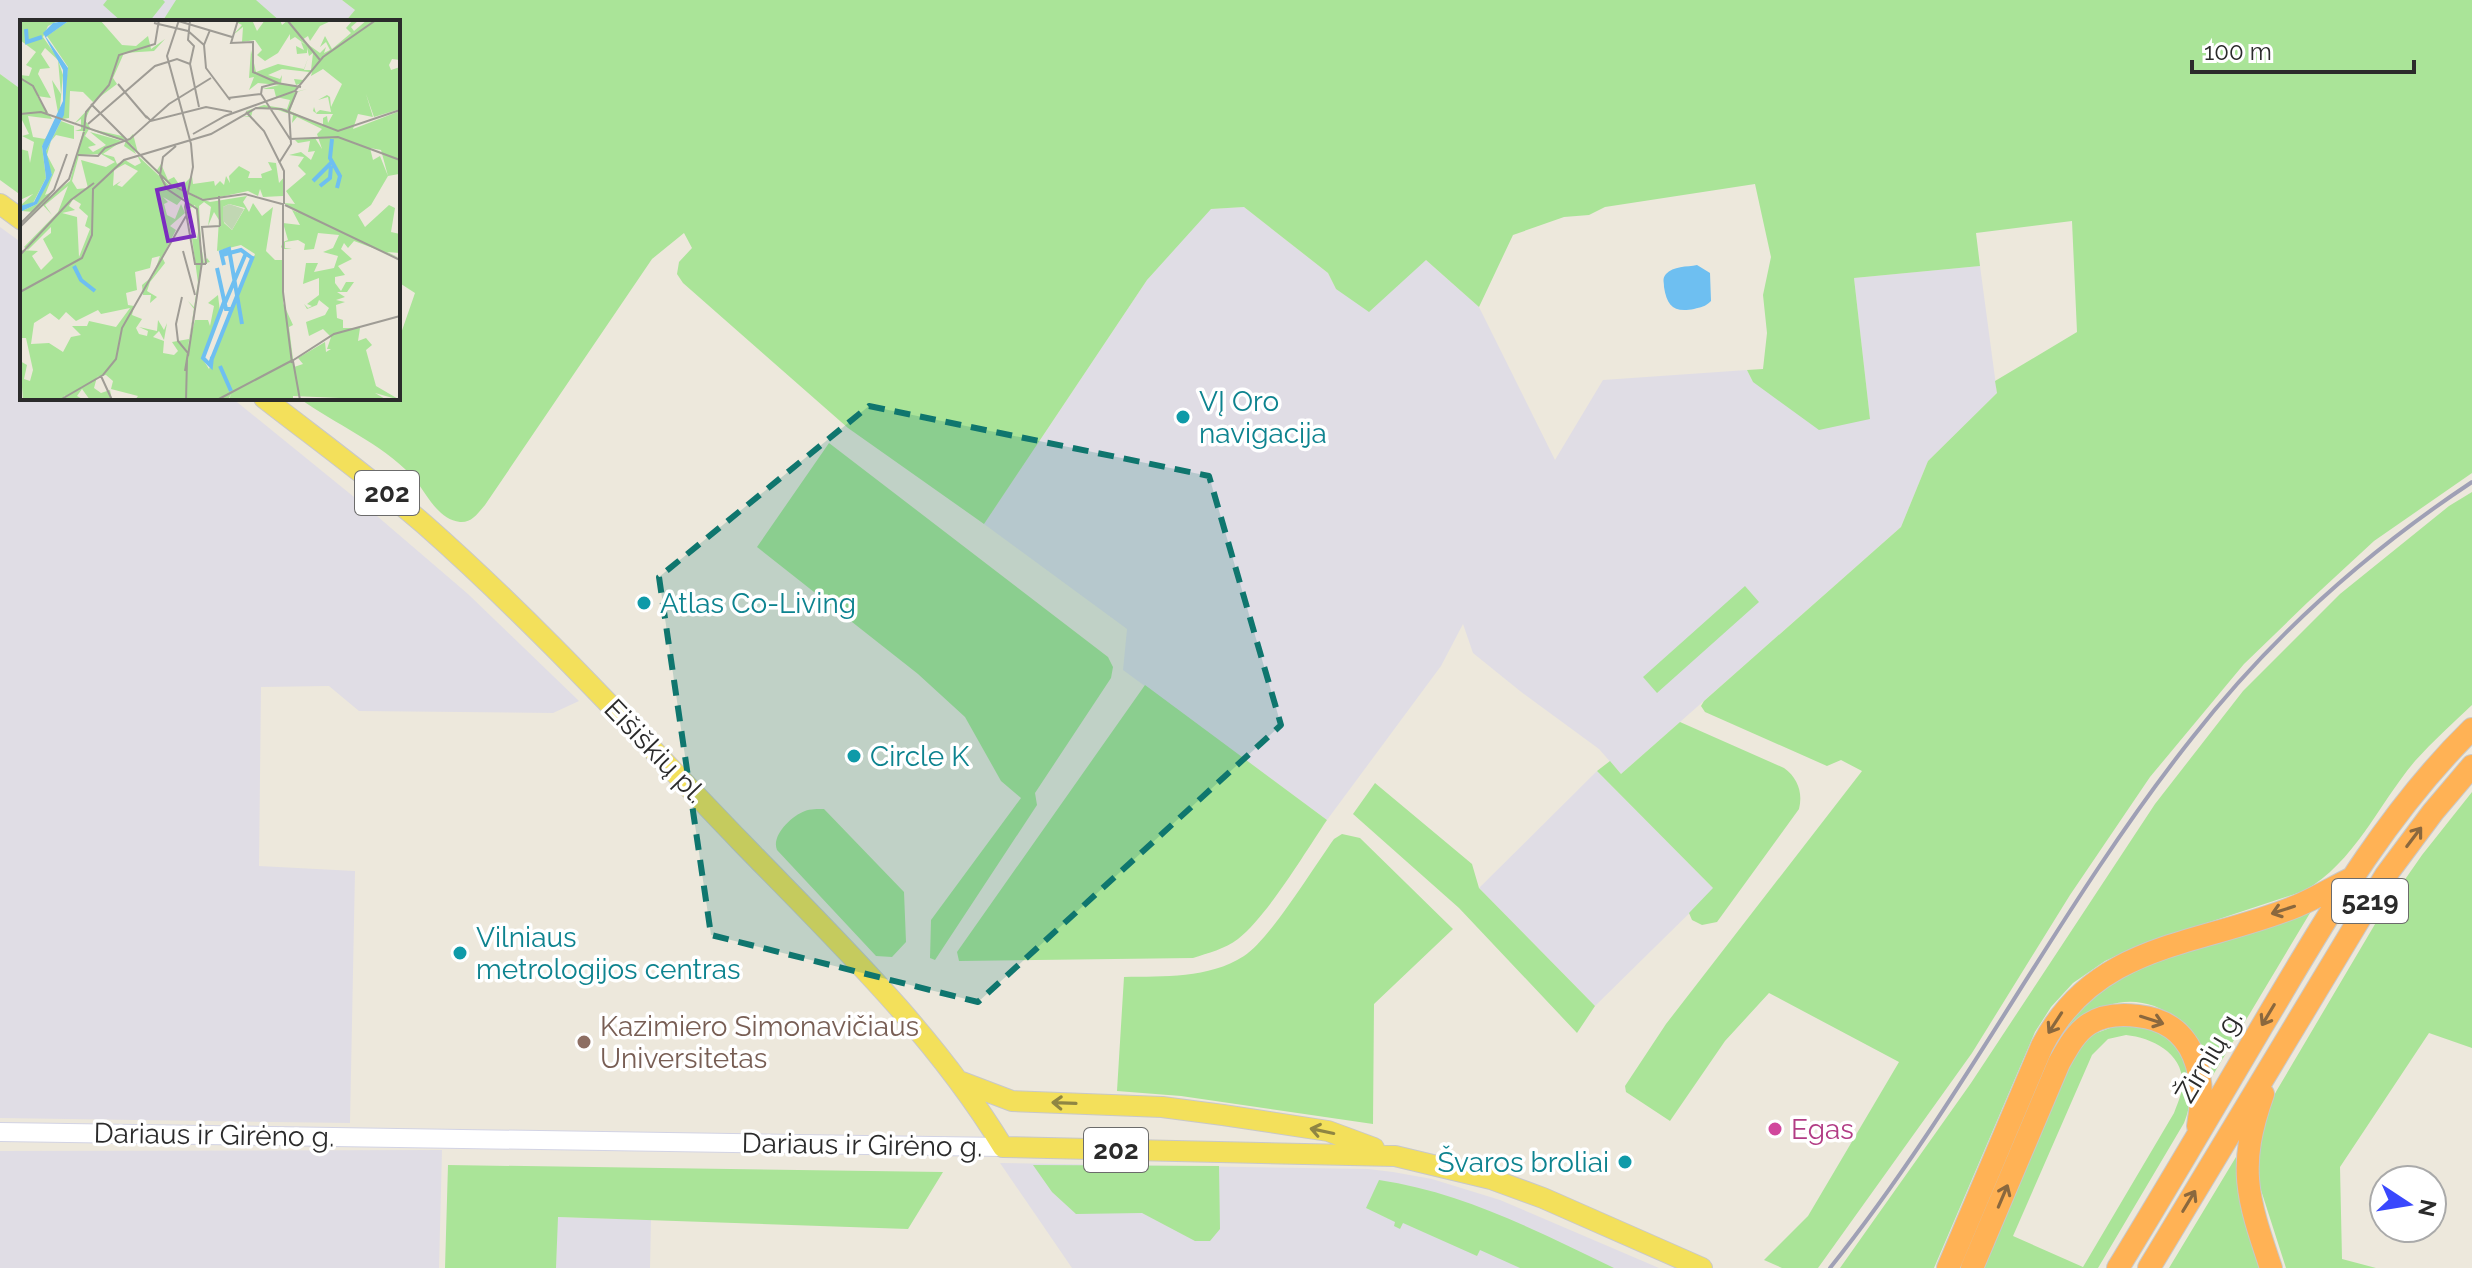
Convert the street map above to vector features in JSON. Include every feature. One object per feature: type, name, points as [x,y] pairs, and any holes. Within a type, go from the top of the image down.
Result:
[{"type":"highway","name":"5219","points":[[2354,877],[2410,800],[2472,729]]},
{"type":"highway","name":"5219","points":[[2281,1044],[2386,875],[2472,766]]},
{"type":"highway","name":"Žirnių g.","points":[[2118,1268],[2354,877]]},
{"type":"highway","points":[[1948,1268],[2042,1046],[2053,1024],[2069,1004],[2105,973],[2132,958],[2298,906],[2354,877]]},
{"type":"highway","points":[[1972,1268],[2059,1063],[2075,1037],[2090,1023],[2124,1014],[2143,1016],[2162,1022],[2179,1034],[2198,1063],[2202,1081],[2203,1102],[2196,1137]]},
{"type":"highway","name":"Žirnių g.","points":[[2149,1268],[2281,1044]]},
{"type":"highway","points":[[2271,1268],[2247,1189],[2247,1153],[2252,1126],[2281,1044]]},
{"type":"main road","points":[[0,204],[20,219]]},
{"type":"main road","name":"Eišiškių pl.","points":[[267,400],[361,471],[424,524],[645,740],[889,997],[959,1080],[1003,1147]]},
{"type":"main road","points":[[959,1080],[1012,1101],[1162,1107],[1328,1131],[1395,1156]]},
{"type":"main road","name":"Dariaus ir Girėno g.","points":[[0,1132],[1395,1156],[1491,1179],[1543,1198],[1702,1268]]},
{"type":"highlighted area","points":[[869,406],[1209,476],[1281,725],[978,1002],[711,935],[659,577]]},
{"type":"shaded area","points":[[0,0],[342,0],[355,10],[347,20],[20,20],[20,89],[0,74]]},
{"type":"shaded area","points":[[1244,207],[1328,273],[1336,289],[1426,260],[1479,307],[1555,460],[1603,380],[1747,370],[1753,382],[1870,419],[1854,278],[1980,266],[1997,393],[1928,461],[1901,527],[1621,774],[1599,749],[1473,653],[1463,624],[1441,666],[1327,820],[1123,670],[1127,629],[984,524],[1147,280],[1210,209]]},
{"type":"shaded area","points":[[0,227],[20,242],[20,400],[234,400],[468,594],[579,701],[553,713],[359,711],[329,686],[261,687],[259,866],[355,871],[350,1123],[0,1118]]},
{"type":"shaded area","points":[[1597,771],[1714,889],[1595,1006],[1479,888]]},
{"type":"shaded area","points":[[442,1150],[439,1268],[0,1268],[0,1151]]},
{"type":"shaded area","points":[[1000,1163],[1368,1169],[1393,1172],[1432,1179],[1500,1200],[1659,1268],[1072,1268]]},
{"type":"shaded area","points":[[557,1217],[651,1220],[650,1268],[556,1268]]},
{"type":"green space","points":[[107,0],[165,2],[151,20],[120,20],[103,5]]},
{"type":"green space","points":[[176,0],[256,0],[279,20],[163,20]]},
{"type":"green space","points":[[342,0],[2472,0],[2472,473],[2374,541],[2244,664],[2150,777],[2070,895],[1972,1053],[1818,1268],[1782,1268],[1764,1260],[1808,1216],[1899,1062],[1769,993],[1725,1041],[1670,1121],[1626,1092],[1625,1086],[1666,1024],[1862,771],[1841,760],[1827,766],[1705,712],[1701,706],[1901,527],[1928,461],[1997,393],[1995,381],[2077,332],[2072,221],[1976,233],[1980,266],[1854,278],[1870,419],[1819,430],[1753,382],[1747,370],[1763,369],[1767,333],[1763,295],[1771,257],[1755,184],[1605,207],[1589,215],[1564,217],[1513,235],[1479,307],[1426,260],[1369,312],[1336,289],[1328,273],[1244,207],[1211,209],[1147,280],[984,524],[848,428],[683,283],[677,274],[679,262],[692,248],[684,233],[652,259],[485,505],[471,519],[460,522],[444,516],[412,476],[386,453],[302,400],[400,400],[400,336],[415,293],[400,283],[400,20],[347,20],[355,10]]},
{"type":"green space","points":[[0,74],[20,89],[20,195],[0,180]]},
{"type":"green space","points":[[829,443],[1108,657],[1113,667],[1111,678],[1035,793],[1037,805],[935,960],[930,958],[931,920],[1021,798],[1001,781],[965,717],[918,674],[757,547]]},
{"type":"green space","points":[[2472,492],[2472,705],[2415,761],[2352,849],[2322,879],[2304,891],[2137,946],[2105,961],[2073,983],[2051,1007],[2035,1032],[1934,1268],[1840,1268],[1971,1083],[2155,804],[2243,691],[2340,594],[2449,506]]},
{"type":"green space","points":[[1745,586],[1759,602],[1657,693],[1643,677]]},
{"type":"green space","points":[[1145,685],[1327,820],[1297,866],[1261,915],[1238,939],[1193,958],[959,961],[957,952]]},
{"type":"green space","points":[[1680,722],[1784,768],[1796,781],[1800,797],[1799,809],[1717,922],[1702,925],[1692,920],[1689,913],[1713,888],[1597,771],[1610,761],[1621,774]]},
{"type":"green space","points":[[1375,783],[1472,864],[1479,888],[1595,1006],[1577,1033],[1459,908],[1353,814]]},
{"type":"green space","points":[[2472,792],[2472,1048],[2429,1033],[2340,1167],[2342,1259],[2376,1268],[2286,1268],[2260,1187],[2253,1181],[2262,1118],[2381,914],[2422,855]]},
{"type":"green space","points":[[824,809],[904,892],[906,942],[892,957],[876,956],[777,850],[777,839],[788,822],[805,811]]},
{"type":"green space","points":[[1342,834],[1360,838],[1453,929],[1374,1004],[1373,1124],[1181,1096],[1117,1091],[1124,977],[1201,972],[1216,969],[1244,956],[1266,934],[1334,839]]},
{"type":"green space","points":[[2313,908],[2213,1075],[2200,1043],[2189,1029],[2160,1008],[2143,1003],[2125,1002],[2088,1015],[2066,1033],[2047,1056],[2056,1036],[2092,994],[2144,966]]},
{"type":"green space","points":[[2121,1024],[2150,1027],[2176,1044],[2188,1069],[2190,1083],[2184,1123],[2098,1268],[1980,1268],[2066,1065],[2091,1035]],"holes":[[[2126,1035],[2157,1044],[2173,1057],[2182,1076],[2181,1091],[2174,1113],[2083,1267],[2013,1236],[2092,1055],[2108,1039]]]},
{"type":"green space","points":[[2236,1157],[2241,1201],[2262,1268],[2169,1268]]},
{"type":"green space","points":[[448,1165],[943,1172],[908,1229],[558,1217],[556,1268],[445,1268]]},
{"type":"green space","points":[[1033,1165],[1219,1166],[1220,1229],[1210,1241],[1195,1241],[1142,1213],[1076,1214],[1052,1192]]},
{"type":"green space","points":[[1379,1180],[1470,1204],[1614,1268],[1520,1268],[1480,1250],[1477,1256],[1403,1223],[1400,1229],[1394,1226],[1395,1222],[1366,1208]]},
{"type":"water","points":[[1697,265],[1710,273],[1711,301],[1694,309],[1673,307],[1667,299],[1664,277],[1680,267]]},
{"type":"railway","points":[[1830,1268],[1924,1138],[2098,868],[2144,802],[2222,701],[2287,631],[2357,568],[2472,482]]},
{"type":"place","name":"VĮ Oro navigacija","points":[[1183,417]]},
{"type":"place","name":"Atlas Co-Living","points":[[644,603]]},
{"type":"place","name":"Circle K","points":[[854,756]]},
{"type":"place","name":"Vilniaus metrologijos centras","points":[[460,953]]},
{"type":"place","name":"Kazimiero Simonavičiaus Universitetas","points":[[584,1042]]},
{"type":"place","name":"Egas","points":[[1775,1129]]},
{"type":"place","name":"Švaros broliai","points":[[1625,1162]]}]
